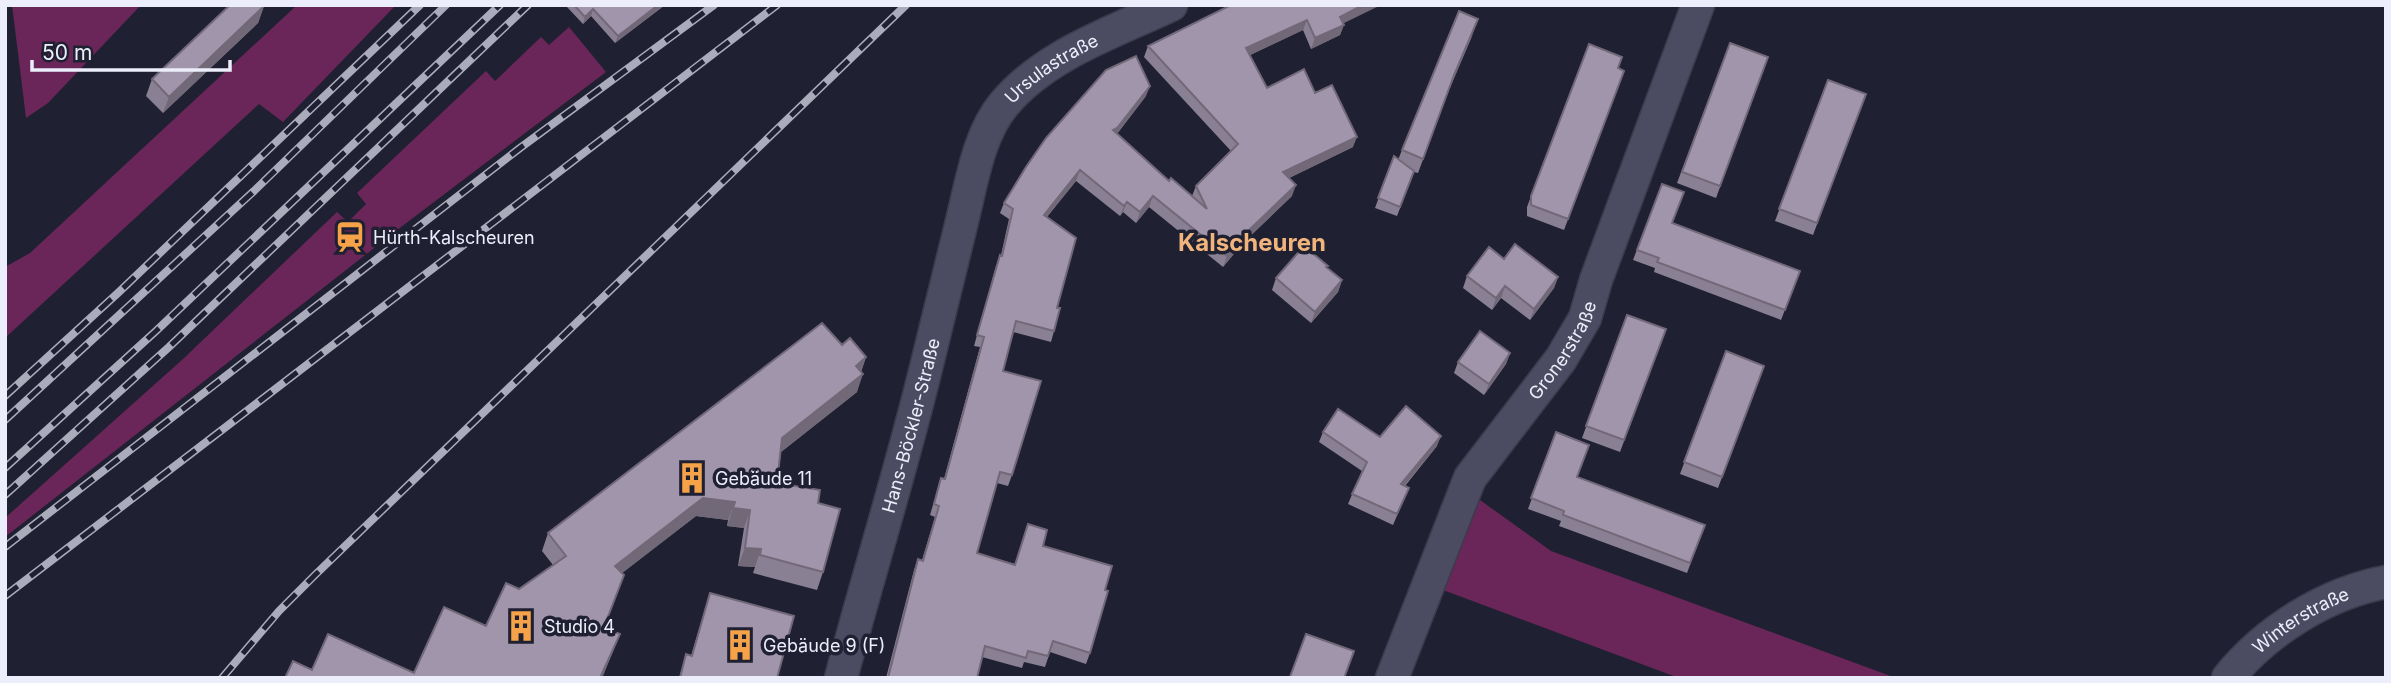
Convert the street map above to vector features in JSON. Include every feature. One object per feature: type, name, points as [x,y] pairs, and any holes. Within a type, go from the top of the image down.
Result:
[{"type":"street","name":"Ursulastraße","points":[[974,172],[987,132],[1001,107],[1036,72],[1171,5]]},
{"type":"street","name":"Gronerstraße","points":[[1392,678],[1470,478],[1561,359],[1585,318],[1596,280],[1698,5]]},
{"type":"street","name":"Hans-Böckler-Straße","points":[[841,678],[925,372],[974,172]]},
{"type":"street","name":"Winterstraße","points":[[2228,678],[2240,663],[2269,638],[2299,617],[2336,597],[2386,582]]},
{"type":"shaded area","points":[[12,5],[141,5],[48,103],[26,118]]},
{"type":"shaded area","points":[[297,5],[396,5],[283,122],[259,104],[5,338],[5,267],[30,253]]},
{"type":"shaded area","points":[[569,27],[606,72],[401,227],[5,537],[5,518],[183,359],[337,212],[348,222],[366,204],[357,193],[486,71],[495,81],[541,37],[549,45]]},
{"type":"shaded area","points":[[1480,500],[1551,551],[1896,678],[1679,678],[1435,587],[1454,537]]},
{"type":"building","points":[[230,5],[264,6],[169,97],[152,79]]},
{"type":"building","points":[[574,5],[658,5],[618,36],[593,9],[585,17]]},
{"type":"building","points":[[1231,5],[1363,5],[1340,17],[1344,25],[1315,38],[1307,20],[1246,48],[1267,88],[1304,69],[1315,93],[1332,85],[1357,137],[1283,172],[1296,185],[1247,232],[1227,256],[1153,196],[1140,212],[1127,202],[1124,206],[1080,170],[1044,215],[1076,238],[1057,308],[1060,308],[1054,331],[1016,321],[1003,371],[1041,381],[1012,475],[1000,472],[977,553],[1015,565],[1028,524],[1047,530],[1043,546],[1112,566],[1105,590],[1108,591],[1090,653],[1053,641],[1048,656],[1028,651],[1026,658],[985,646],[977,678],[888,678],[918,559],[923,561],[939,506],[934,504],[941,478],[945,479],[984,337],[977,335],[1000,255],[1002,256],[1013,209],[1004,203],[1046,138],[1106,70],[1136,56],[1150,86],[1113,130],[1169,181],[1171,178],[1207,209],[1196,186],[1238,144],[1148,46]]},
{"type":"building","points":[[1459,11],[1478,19],[1423,159],[1402,150]]},
{"type":"building","points":[[1730,43],[1768,57],[1720,186],[1682,172]]},
{"type":"building","points":[[1589,44],[1622,57],[1618,68],[1624,71],[1568,219],[1531,205],[1531,196]]},
{"type":"building","points":[[1828,80],[1866,94],[1817,223],[1779,209]]},
{"type":"building","points":[[1394,156],[1414,171],[1400,207],[1378,198]]},
{"type":"building","points":[[1662,184],[1684,192],[1672,223],[1800,271],[1785,310],[1657,262],[1659,258],[1637,250]]},
{"type":"building","points":[[1515,244],[1558,277],[1534,309],[1505,286],[1496,298],[1467,276],[1489,247],[1504,259]]},
{"type":"building","points":[[1304,246],[1342,280],[1315,312],[1276,278]]},
{"type":"building","points":[[1627,315],[1666,329],[1624,440],[1586,426]]},
{"type":"building","points":[[822,323],[842,345],[850,338],[866,357],[856,366],[863,374],[782,438],[777,483],[820,490],[818,503],[840,509],[823,572],[760,555],[761,549],[745,548],[750,510],[733,508],[735,502],[703,498],[615,566],[624,575],[604,627],[620,634],[600,678],[285,678],[293,661],[312,670],[328,634],[414,673],[444,607],[486,626],[506,583],[519,589],[566,556],[548,533]]},
{"type":"building","points":[[1480,331],[1510,353],[1489,384],[1458,362]]},
{"type":"building","points":[[1726,351],[1764,366],[1722,477],[1684,462]]},
{"type":"building","points":[[1406,406],[1441,436],[1401,484],[1409,488],[1397,514],[1352,494],[1367,462],[1323,432],[1338,409],[1380,437]]},
{"type":"building","points":[[1556,432],[1589,445],[1577,477],[1705,525],[1690,563],[1563,515],[1564,511],[1531,498]]},
{"type":"building","name":"Gebäude 9 (F)","points":[[710,593],[794,616],[777,678],[680,678],[686,654],[692,656]]},
{"type":"building","points":[[1306,634],[1354,651],[1344,678],[1290,677]]},
{"type":"railway","points":[[5,396],[119,292],[420,5]]},
{"type":"railway","points":[[5,420],[254,191],[446,5]]},
{"type":"railway","points":[[5,468],[156,331],[500,5]]},
{"type":"railway","points":[[5,495],[169,347],[528,5]]},
{"type":"railway","points":[[5,547],[520,148],[714,5]]},
{"type":"railway","points":[[5,596],[777,5]]},
{"type":"railway","points":[[222,678],[279,611],[315,575],[906,5]]},
{"type":"place","name":"Hürth-Kalscheuren","points":[[350,237]]},
{"type":"place","name":"Gebäude 11","points":[[692,478]]},
{"type":"place","name":"Studio 4","points":[[521,626]]},
{"type":"place","name":"Gebäude 9 (F)","points":[[740,645]]},
{"type":"district","name":"Kalscheuren","points":[[1252,242]]}]
